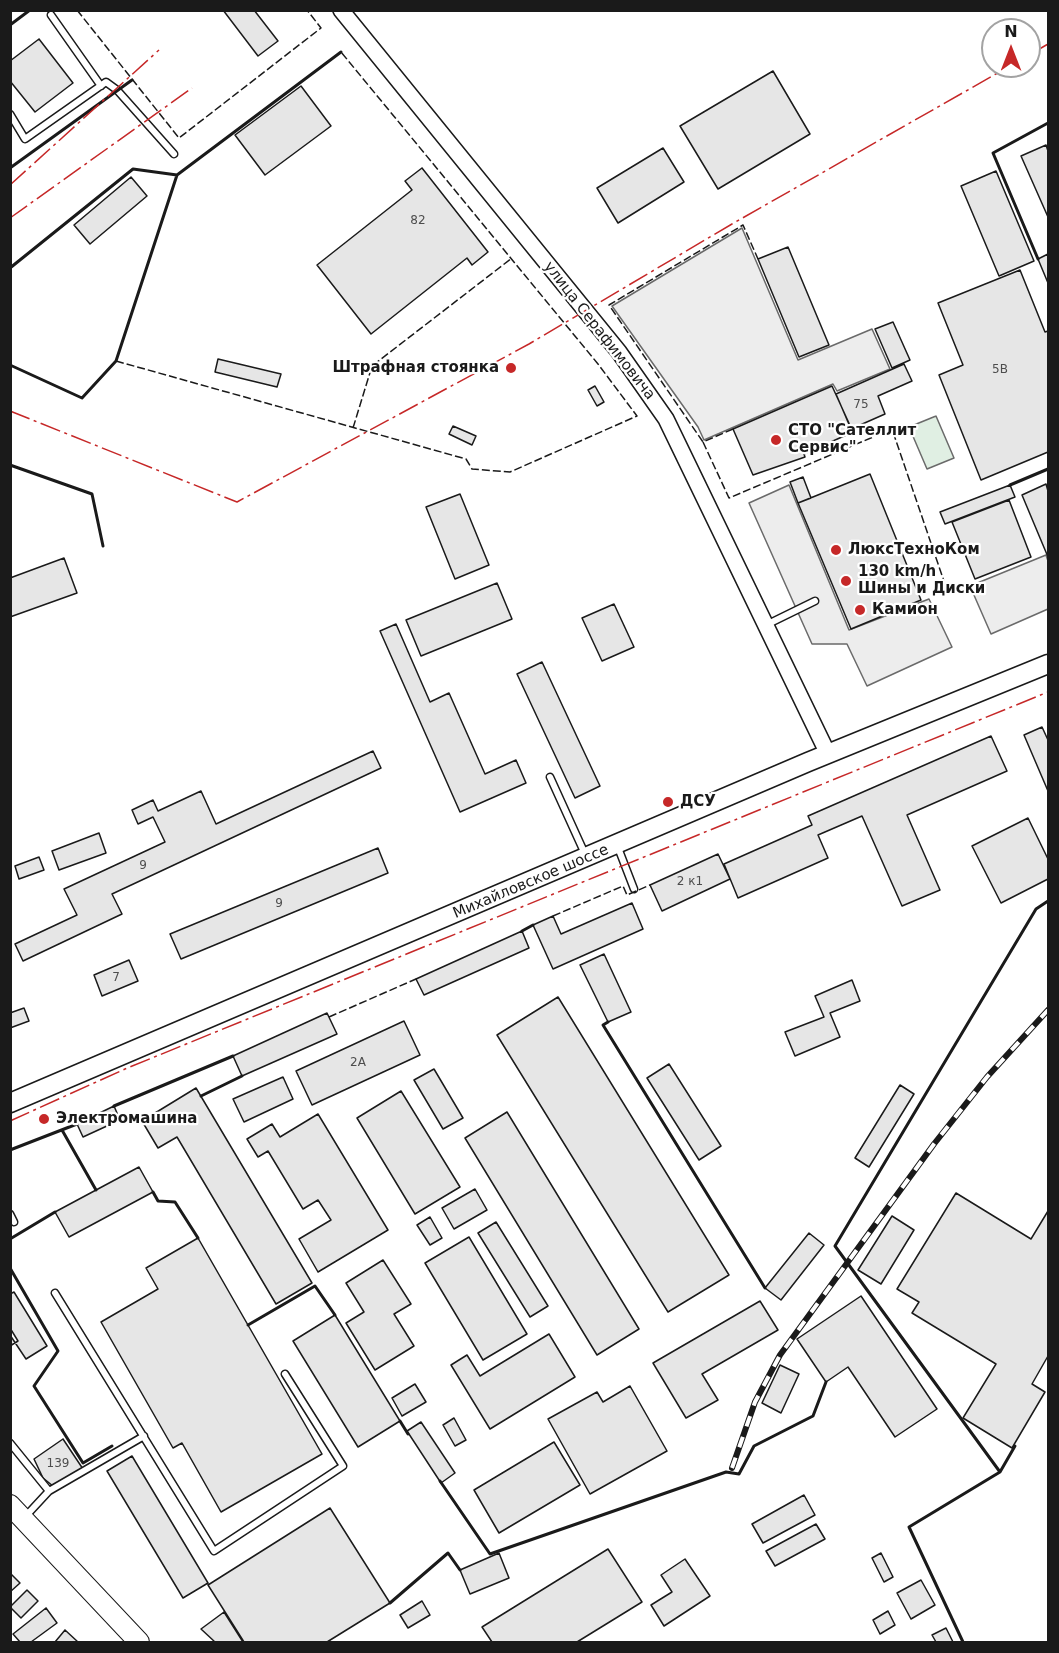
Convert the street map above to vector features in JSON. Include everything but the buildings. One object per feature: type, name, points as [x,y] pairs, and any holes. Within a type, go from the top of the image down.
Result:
[{"type":"main road","name":"Михайловское шоссе","points":[[12,1105],[828,754],[1048,664]]},
{"type":"main road","points":[[17,1511],[139,1642]]},
{"type":"street","name":"улица Серафимовича","points":[[341,10],[619,352],[666,419],[828,754]]},
{"type":"lane","points":[[51,15],[101,86]]},
{"type":"lane","points":[[10,114],[24,139],[106,82],[117,90],[174,154]]},
{"type":"lane","points":[[766,626],[815,602]]},
{"type":"lane","points":[[550,777],[587,858]]},
{"type":"lane","points":[[616,845],[634,889]]},
{"type":"lane","points":[[10,1214],[14,1222]]},
{"type":"lane","points":[[56,1293],[214,1551],[343,1466],[285,1374]]},
{"type":"lane","points":[[17,1511],[144,1436]]},
{"type":"lane","points":[[10,1443],[49,1491]]},
{"type":"green space","points":[[936,416],[954,458],[927,469],[909,427]]},
{"type":"shaded area","points":[[742,228],[798,360],[872,329],[890,369],[837,391],[833,384],[704,440],[698,427],[612,306]]},
{"type":"shaded area","points":[[789,485],[849,630],[929,599],[952,647],[867,686],[847,644],[812,644],[749,503]]},
{"type":"shaded area","points":[[1046,555],[1048,609],[991,634],[970,586]]},
{"type":"railway","points":[[732,1468],[755,1402],[780,1355],[934,1144],[987,1077],[1048,1010]]},
{"type":"fence","points":[[77,10],[179,138],[321,28],[307,10]]},
{"type":"fence","points":[[116,361],[466,459],[472,469],[510,472],[637,416],[598,364],[341,52]]},
{"type":"fence","points":[[733,429],[703,442],[609,305],[743,225],[758,259]]},
{"type":"fence","points":[[353,428],[372,366],[512,258]]},
{"type":"fence","points":[[703,442],[729,498],[892,429],[948,593]]},
{"type":"fence","points":[[553,916],[623,886],[627,895],[650,885]]},
{"type":"fence","points":[[329,1017],[416,979]]},
{"type":"wall","points":[[10,25],[30,10]]},
{"type":"wall","points":[[10,365],[82,398],[116,361],[177,175],[341,52]]},
{"type":"wall","points":[[10,168],[132,80]]},
{"type":"wall","points":[[1038,259],[993,153],[1048,123]]},
{"type":"wall","points":[[10,268],[133,169],[177,175]]},
{"type":"wall","points":[[10,465],[92,494],[103,546]]},
{"type":"wall","points":[[1010,485],[1048,469]]},
{"type":"wall","points":[[1015,1446],[1000,1472],[835,1246],[1036,909],[1048,901]]},
{"type":"wall","points":[[522,931],[533,925]]},
{"type":"wall","points":[[608,1022],[603,1025],[765,1288]]},
{"type":"wall","points":[[114,1106],[233,1056]]},
{"type":"wall","points":[[201,1096],[242,1076]]},
{"type":"wall","points":[[10,1150],[77,1124]]},
{"type":"wall","points":[[62,1130],[96,1190]]},
{"type":"wall","points":[[153,1192],[158,1201],[175,1202],[198,1238]]},
{"type":"wall","points":[[10,1239],[55,1212]]},
{"type":"wall","points":[[10,1268],[58,1351],[34,1386],[83,1463],[112,1446]]},
{"type":"wall","points":[[248,1325],[315,1286],[335,1315]]},
{"type":"wall","points":[[440,1481],[490,1554],[726,1472],[739,1474],[754,1446],[813,1416],[826,1382]]},
{"type":"wall","points":[[400,1421],[408,1434]]},
{"type":"wall","points":[[963,1642],[909,1527],[1000,1472]]},
{"type":"wall","points":[[390,1603],[448,1553],[460,1570]]},
{"type":"power","points":[[1041,48],[1048,44]]},
{"type":"power","points":[[10,185],[159,50]]},
{"type":"power","points":[[10,411],[237,502],[529,344],[732,224],[989,78]]},
{"type":"power","points":[[10,218],[192,88]]},
{"type":"power","points":[[10,1121],[125,1069],[1048,692]]},
{"type":"place","name":"Штрафная стоянка","points":[[511,368]]},
{"type":"place","name":"СТО \"Сателлит Сервис\"","points":[[776,440]]},
{"type":"place","name":"ЛюксТехноКом","points":[[836,550]]},
{"type":"place","name":"130 km/h Шины и Диски","points":[[846,581]]},
{"type":"place","name":"Камион","points":[[860,610]]},
{"type":"place","name":"ДСУ","points":[[668,802]]},
{"type":"place","name":"Электромашина","points":[[44,1119]]}]
